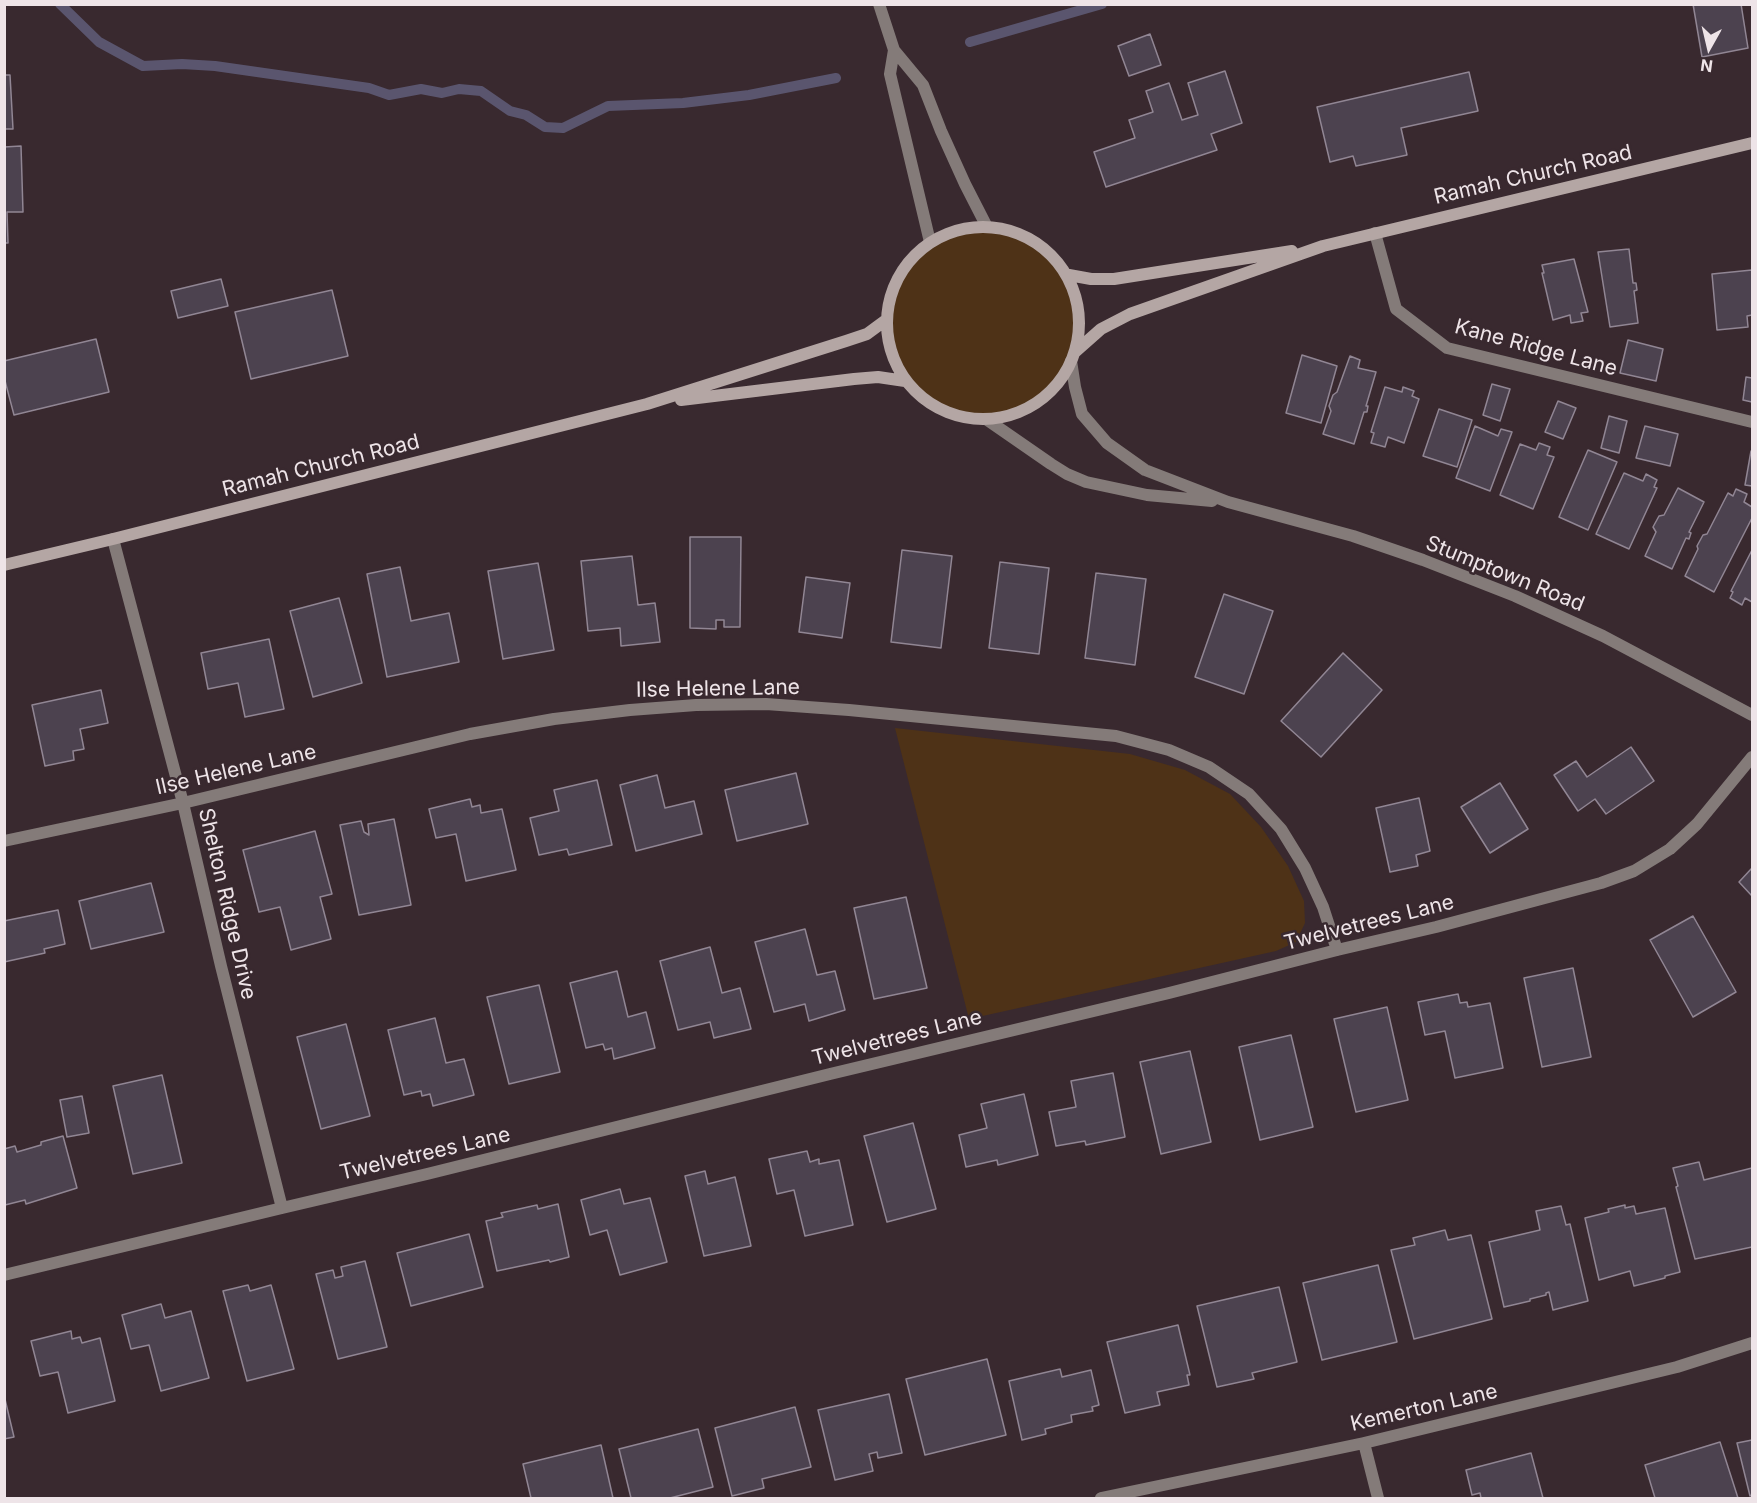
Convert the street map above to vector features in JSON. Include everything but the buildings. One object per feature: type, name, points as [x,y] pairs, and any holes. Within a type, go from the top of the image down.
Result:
[{"type":"main road","name":"Ramah Church Road","points":[[1069,275],[1091,279],[1114,279],[1323,246],[1752,143]]},
{"type":"main road","name":"Ramah Church Road","points":[[987,227],[1014,232],[1038,244],[1069,275],[1080,319],[1073,356],[1062,378],[1041,399],[1015,414],[986,419],[954,414],[925,399],[905,381],[891,352],[886,320],[897,279],[911,258],[930,242],[957,230],[987,227]]},
{"type":"main road","name":"Ramah Church Road","points":[[1073,356],[1101,329],[1130,314],[1323,246]]},
{"type":"main road","name":"Ramah Church Road","points":[[4,565],[647,404],[867,334],[886,320]]},
{"type":"main road","name":"Ramah Church Road","points":[[647,404],[854,379],[878,377],[905,381]]},
{"type":"street","points":[[879,4],[894,50],[923,85],[960,174],[987,227]]},
{"type":"street","points":[[894,50],[890,74],[930,242]]},
{"type":"street","name":"Kane Ridge Lane","points":[[1375,233],[1396,309],[1447,348],[1752,422]]},
{"type":"street","name":"Stumptown Road","points":[[1073,356],[1075,387],[1082,414],[1107,443],[1145,470],[1228,502],[1353,536],[1423,560],[1515,596],[1603,636],[1752,715]]},
{"type":"street","name":"Stumptown Road","points":[[986,419],[1051,464],[1086,482],[1147,495],[1228,502]]},
{"type":"street","name":"Shelton Ridge Drive","points":[[113,539],[183,803],[282,1208]]},
{"type":"street","name":"Ilse Helene Lane","points":[[4,841],[183,803],[470,734],[565,718],[674,706],[778,705],[849,710],[1116,736],[1169,750],[1209,767],[1249,794],[1281,829],[1305,868],[1323,907],[1337,950]]},
{"type":"street","name":"Twelvetrees Lane","points":[[4,1275],[1158,996],[1601,884],[1634,871],[1670,849],[1697,824],[1752,757]]},
{"type":"street","name":"Kemerton Lane","points":[[1101,1498],[1364,1443],[1677,1367],[1752,1343]]},
{"type":"street","points":[[1364,1443],[1377,1498]]},
{"type":"shaded area","points":[[983,227],[1002,229],[1020,235],[1051,255],[1071,286],[1077,304],[1079,323],[1077,342],[1071,360],[1051,391],[1020,411],[1002,417],[983,419],[964,417],[946,411],[915,391],[895,360],[889,342],[887,323],[889,304],[895,286],[915,255],[946,235],[964,229]]},
{"type":"shaded area","points":[[895,728],[1130,754],[1185,770],[1230,794],[1261,827],[1288,866],[1304,901],[1305,923],[1296,942],[1276,951],[969,1019]]},
{"type":"waterway","points":[[60,4],[99,42],[143,66],[182,64],[215,66],[369,88],[389,95],[421,89],[442,93],[459,89],[481,91],[510,111],[526,115],[545,127],[563,128],[608,106],[683,103],[749,95],[836,78]]},
{"type":"waterway","points":[[970,42],[1102,4]]}]
